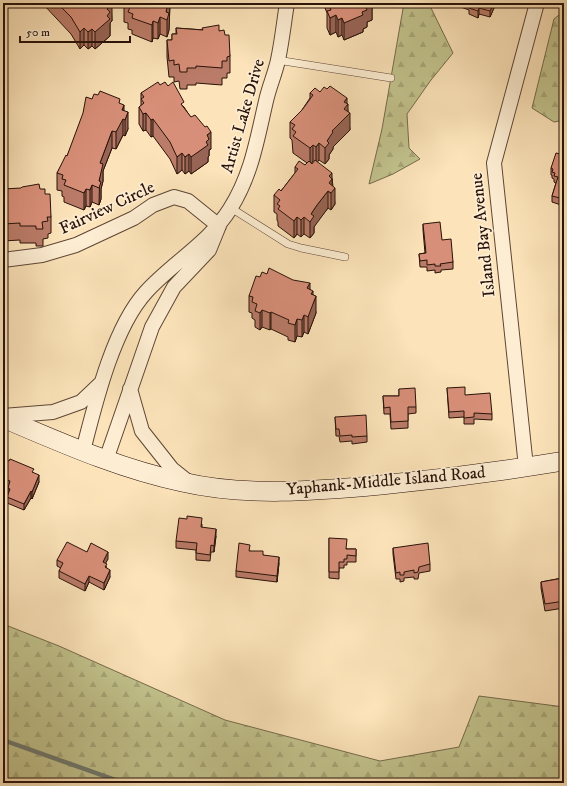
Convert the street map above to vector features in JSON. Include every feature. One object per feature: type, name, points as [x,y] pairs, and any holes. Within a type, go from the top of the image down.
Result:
[{"type":"main road","name":"Yaphank-Middle Island Road","points":[[3,417],[82,451],[130,468],[191,484],[242,491],[293,492],[414,482],[526,468],[564,461]]},
{"type":"street","name":"Artist Lake Drive","points":[[82,451],[102,383],[123,324],[144,293],[162,274],[219,226],[231,208],[247,177],[278,60],[287,3]]},
{"type":"street","name":"Island Bay Avenue","points":[[526,468],[494,163],[538,3]]},
{"type":"street","name":"Fairview Circle","points":[[3,260],[42,255],[76,245],[134,218],[153,205],[174,197],[188,201],[219,226]]},
{"type":"street","points":[[106,460],[152,327],[174,287],[209,250],[219,226]]},
{"type":"street","points":[[3,417],[53,412],[81,402],[102,383]]},
{"type":"street","points":[[130,389],[142,431],[172,469],[191,484]]},
{"type":"lane","points":[[278,60],[391,78]]},
{"type":"lane","points":[[231,208],[288,244],[345,257]]},
{"type":"lane","points":[[564,429],[564,435]]},
{"type":"green space","points":[[404,3],[431,3],[431,8],[453,53],[431,80],[407,114],[409,148],[420,159],[393,174],[369,184],[382,129]]},
{"type":"green space","points":[[564,11],[564,120],[554,122],[532,108],[554,19]]},
{"type":"green space","points":[[3,624],[59,646],[225,720],[380,761],[459,747],[479,696],[564,707],[564,783],[3,783]]},
{"type":"building","points":[[57,3],[111,3],[112,4],[107,9],[110,12],[107,16],[110,19],[95,32],[92,29],[88,32],[84,28],[80,32],[71,17]]},
{"type":"building","points":[[125,3],[168,3],[166,12],[169,13],[167,20],[160,17],[158,23],[153,21],[152,25],[132,18],[133,14],[128,12],[130,7],[124,5]]},
{"type":"building","points":[[328,3],[372,3],[365,6],[367,10],[362,12],[363,15],[344,23],[342,18],[338,20],[336,15],[330,18],[327,11],[331,10]]},
{"type":"building","points":[[468,3],[494,3],[490,11],[479,8],[478,11],[469,8],[470,4]]},
{"type":"building","points":[[219,25],[219,31],[224,30],[225,35],[229,35],[230,56],[227,57],[227,61],[222,61],[222,68],[196,66],[196,68],[187,68],[187,72],[180,72],[179,64],[174,65],[174,60],[169,61],[167,40],[172,40],[172,34],[177,34],[176,28],[203,30],[202,28]]},
{"type":"building","points":[[158,82],[160,85],[165,82],[168,86],[173,82],[184,102],[181,104],[191,117],[195,115],[211,132],[207,135],[209,139],[206,142],[208,145],[191,157],[189,154],[185,157],[182,153],[177,157],[170,142],[153,119],[151,120],[146,113],[143,114],[139,107],[144,103],[141,99],[144,97],[141,93]]},
{"type":"building","points":[[330,86],[347,98],[344,102],[348,104],[344,109],[350,113],[332,131],[333,132],[327,141],[329,143],[325,148],[319,143],[316,147],[313,145],[310,148],[293,136],[296,132],[292,129],[295,125],[290,122],[302,110],[313,95],[310,93],[315,88],[320,92],[324,87],[327,89]]},
{"type":"building","points":[[100,91],[120,99],[119,103],[124,105],[122,110],[128,112],[125,120],[123,119],[116,132],[112,131],[100,163],[103,164],[99,188],[92,185],[90,190],[86,189],[84,193],[64,185],[66,180],[62,179],[63,175],[57,173],[66,155],[67,156],[83,113],[86,97],[92,99],[94,94],[98,95]]},
{"type":"building","points":[[556,153],[564,155],[564,199],[552,196],[558,177],[554,176],[555,173],[552,172],[553,169],[551,168]]},
{"type":"building","points":[[315,160],[332,173],[329,176],[332,179],[329,183],[335,188],[331,193],[328,191],[317,205],[311,214],[314,216],[310,222],[304,217],[301,220],[297,217],[294,221],[278,209],[280,206],[277,204],[280,200],[274,195],[279,189],[281,191],[298,169],[295,167],[299,161],[305,165],[309,161],[312,164]]},
{"type":"building","points":[[39,184],[40,189],[45,189],[45,194],[50,194],[51,217],[47,217],[48,221],[42,222],[43,229],[36,229],[36,226],[20,226],[20,223],[3,224],[3,189],[21,188]]},
{"type":"building","points":[[440,222],[442,240],[451,239],[453,262],[440,264],[441,266],[435,266],[435,264],[427,265],[427,260],[420,261],[419,254],[426,253],[423,224]]},
{"type":"building","points":[[269,268],[293,280],[310,283],[307,288],[313,291],[311,294],[316,296],[308,317],[304,315],[302,320],[297,319],[295,325],[288,323],[289,320],[271,312],[262,310],[260,313],[255,311],[257,304],[252,302],[253,297],[249,296],[256,276],[260,277],[262,272],[267,274]]},
{"type":"building","points":[[465,387],[465,395],[490,393],[492,414],[474,413],[474,417],[464,418],[464,411],[449,412],[447,388]]},
{"type":"building","points":[[415,388],[416,407],[408,407],[408,421],[391,422],[390,407],[384,408],[383,396],[399,396],[399,389]]},
{"type":"building","points":[[366,415],[367,436],[340,436],[339,429],[336,429],[335,417]]},
{"type":"building","points":[[10,459],[34,469],[32,472],[39,475],[32,492],[31,491],[24,504],[7,497],[10,489],[8,488],[10,481],[3,478],[3,469],[7,460],[9,461]]},
{"type":"building","points":[[187,516],[202,518],[201,527],[216,529],[214,546],[211,545],[210,555],[196,553],[197,543],[176,541],[179,518],[187,519]]},
{"type":"building","points":[[329,538],[347,539],[346,549],[356,549],[356,556],[347,555],[347,559],[344,559],[344,562],[339,562],[339,572],[329,572]]},
{"type":"building","points":[[67,542],[87,552],[91,543],[108,552],[103,562],[107,564],[105,567],[110,570],[104,583],[89,576],[85,584],[59,571],[63,563],[57,560]]},
{"type":"building","points":[[239,543],[250,545],[249,551],[263,551],[263,555],[279,557],[277,576],[236,571]]},
{"type":"building","points":[[428,543],[430,564],[419,567],[418,572],[414,573],[414,570],[404,572],[404,575],[400,575],[400,572],[396,573],[393,548]]},
{"type":"building","points":[[564,573],[564,601],[545,604],[541,582],[563,578],[562,574]]},
{"type":"waterway","points":[[3,740],[124,783]]}]
